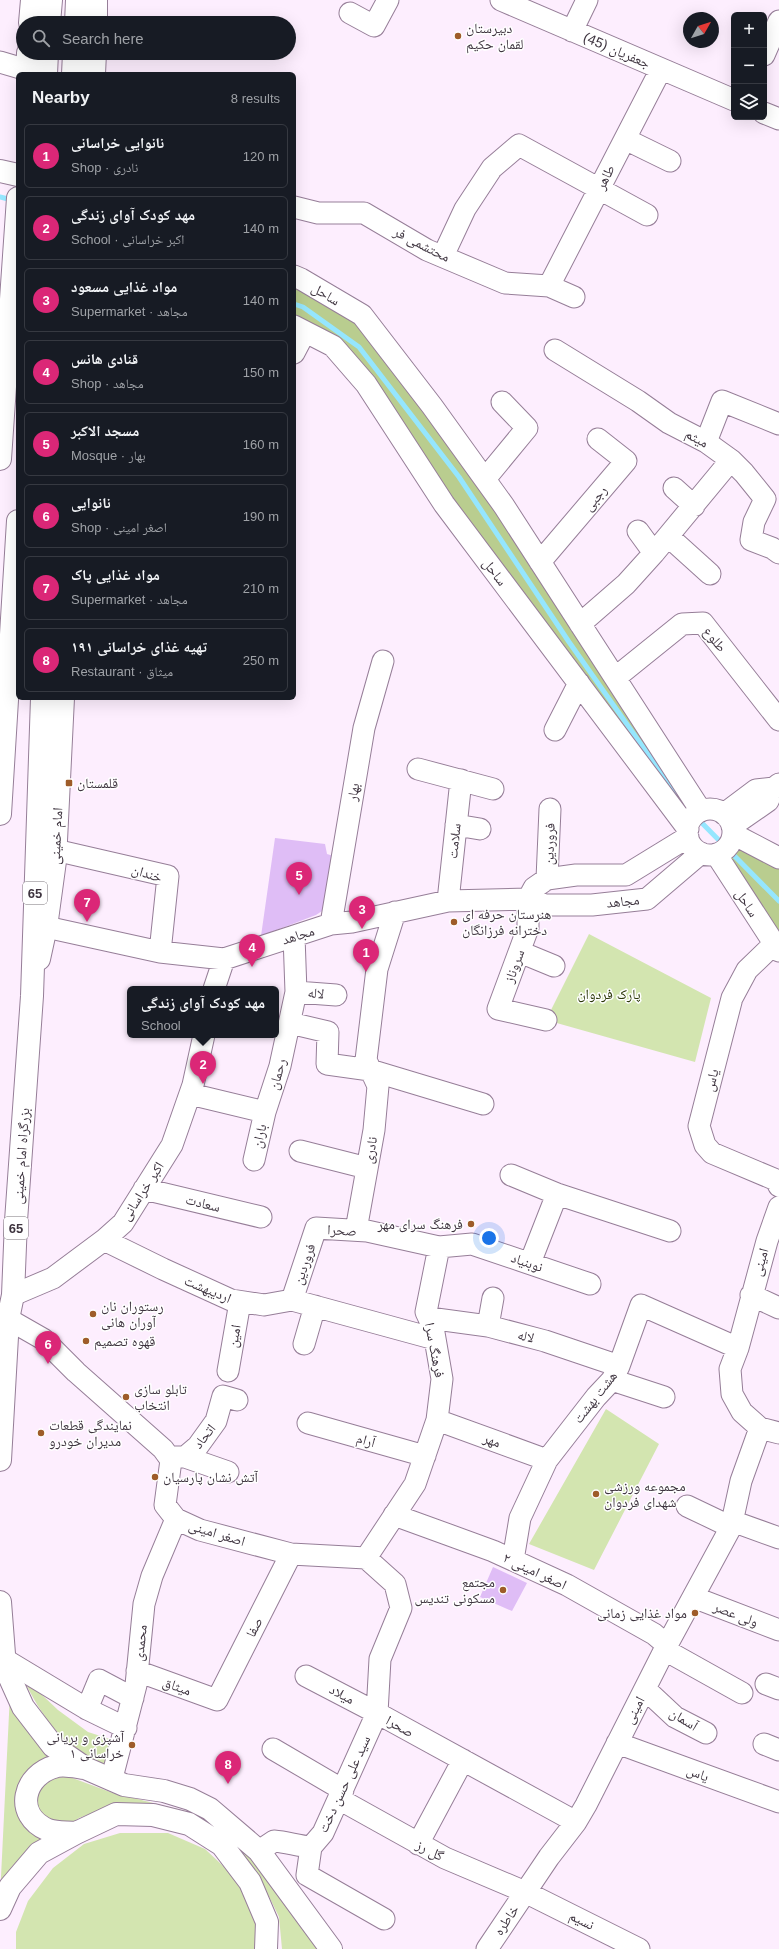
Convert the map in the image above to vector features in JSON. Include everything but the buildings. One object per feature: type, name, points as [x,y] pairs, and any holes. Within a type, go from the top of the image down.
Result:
[{"type":"main road","points":[[31,16],[32,0]]},
{"type":"main road","points":[[50,16],[51,0]]},
{"type":"main road","points":[[76,16],[77,0]]},
{"type":"main road","points":[[96,0],[96,16]]},
{"type":"main road","points":[[32,68],[40,60]]},
{"type":"main road","points":[[73,72],[74,60]]},
{"type":"main road","points":[[94,72],[95,60]]},
{"type":"main road","points":[[0,171],[16,175]]},
{"type":"main road","points":[[0,459],[10,423],[11,398],[7,242],[16,206]]},
{"type":"main road","points":[[0,814],[16,553]]},
{"type":"main road","name":"65","points":[[32,996],[42,700]]},
{"type":"main road","name":"امام خمینی","points":[[32,996],[46,927],[55,850],[63,700]]},
{"type":"main road","name":"بزرگراه امام خمینی","points":[[0,1460],[8,1319],[13,1295],[16,1221],[32,996]]},
{"type":"main road","points":[[0,1602],[5,1667],[23,1707],[53,1746],[85,1768],[124,1785],[164,1791],[190,1799],[210,1809],[259,1851],[331,1949]]},
{"type":"main road","points":[[76,1833],[49,1831],[35,1823],[27,1810],[25,1798],[28,1788],[42,1773],[58,1766],[85,1768]]},
{"type":"main road","points":[[0,1909],[10,1887],[39,1853],[116,1814],[153,1815],[189,1824],[222,1845],[250,1882],[267,1922],[266,1949]]},
{"type":"street","points":[[350,13],[374,26],[388,0]]},
{"type":"street","name":"جعفریان (45)","points":[[501,0],[731,99]]},
{"type":"street","points":[[572,31],[587,0]]},
{"type":"street","points":[[767,48],[779,21]]},
{"type":"street","points":[[0,62],[32,68]]},
{"type":"street","name":"طاهر","points":[[549,286],[661,69]]},
{"type":"street","points":[[767,114],[779,119]]},
{"type":"street","points":[[625,139],[670,161]]},
{"type":"street","points":[[443,256],[465,209],[492,168],[519,145],[646,215]]},
{"type":"street","name":"محتشمی فر","points":[[296,208],[318,213],[364,213],[427,250],[505,283],[549,286],[574,297]]},
{"type":"street","name":"ساحل","points":[[296,277],[362,315],[432,406],[485,479],[701,811]]},
{"type":"street","points":[[296,344],[299,329]]},
{"type":"street","name":"ساحل","points":[[299,329],[333,346],[366,384],[444,504],[579,683],[688,833],[691,844],[709,854],[776,948]]},
{"type":"street","name":"میثم","points":[[555,350],[638,401],[669,423],[706,442],[731,460],[744,473],[765,499],[754,522],[751,540],[772,548],[779,553]]},
{"type":"street","points":[[706,442],[722,401],[779,424]]},
{"type":"street","points":[[485,479],[527,428],[502,402]]},
{"type":"street","name":"رجبی","points":[[540,562],[626,461],[598,439]]},
{"type":"street","points":[[580,624],[626,584],[669,537],[731,460]]},
{"type":"street","points":[[674,488],[694,506]]},
{"type":"street","points":[[638,531],[654,553]]},
{"type":"street","points":[[669,537],[710,574]]},
{"type":"street","name":"طلوع","points":[[615,678],[682,624],[703,623],[779,720]]},
{"type":"street","name":"بهار","points":[[331,924],[364,728],[383,661]]},
{"type":"street","points":[[554,730],[579,683]]},
{"type":"street","points":[[418,770],[493,789]]},
{"type":"street","name":"سلامت","points":[[448,901],[460,780]]},
{"type":"street","points":[[730,825],[768,801],[777,786]]},
{"type":"street","name":"فروردین","points":[[547,878],[550,809]]},
{"type":"street","points":[[688,833],[695,815],[701,811],[717,810],[730,825],[779,858]]},
{"type":"street","points":[[456,825],[480,829]]},
{"type":"street","points":[[709,854],[728,847],[730,825]]},
{"type":"street","name":"مجاهد","points":[[547,878],[576,875],[626,875],[688,833]]},
{"type":"street","name":"خندان","points":[[55,850],[168,876],[160,952]]},
{"type":"street","name":"مجاهد","points":[[46,927],[160,952],[224,959],[331,924],[352,922],[448,901],[528,899],[545,905],[592,905],[647,899],[709,854]]},
{"type":"street","points":[[528,899],[534,888],[547,878]]},
{"type":"street","name":"سروناز","points":[[528,899],[528,928],[498,1009],[546,1020]]},
{"type":"street","name":"نادری","points":[[356,1230],[374,1130],[378,1086],[366,1060],[377,969],[395,912]]},
{"type":"street","name":"رحمان","points":[[265,1112],[280,1066],[296,992],[294,936]]},
{"type":"street","name":"یاس","points":[[776,948],[747,970],[732,998],[700,1126],[705,1145],[712,1153],[776,1180],[779,1186]]},
{"type":"street","points":[[520,952],[554,966]]},
{"type":"street","points":[[215,986],[224,959]]},
{"type":"street","name":"لاله","points":[[296,992],[336,996]]},
{"type":"street","points":[[290,1023],[328,1032],[327,1064],[370,1070],[483,1104]]},
{"type":"street","name":"اکبر خراسانی","points":[[13,1295],[53,1278],[104,1240],[123,1223],[172,1146],[190,1094],[203,1038]]},
{"type":"street","points":[[190,1094],[265,1112]]},
{"type":"street","name":"باران","points":[[254,1160],[265,1112]]},
{"type":"street","points":[[300,1151],[367,1168]]},
{"type":"street","points":[[512,1175],[557,1194],[670,1231]]},
{"type":"street","name":"سعادت","points":[[144,1189],[261,1217]]},
{"type":"street","points":[[530,1263],[557,1194]]},
{"type":"street","name":"امینی","points":[[526,1892],[549,1857],[576,1822],[666,1647],[732,1524],[742,1481],[769,1430],[742,1412],[732,1394],[730,1369],[738,1348],[751,1295],[773,1244],[779,1207]]},
{"type":"street","name":"فروردین","points":[[292,1300],[316,1228]]},
{"type":"street","name":"صحرا","points":[[316,1228],[367,1231],[439,1247]]},
{"type":"street","name":"اردیبهشت","points":[[104,1240],[163,1270],[231,1300],[264,1305],[292,1300],[435,1339]]},
{"type":"street","name":"نوبنیاد","points":[[439,1247],[472,1244],[590,1284]]},
{"type":"street","name":"فرهنگ سرا","points":[[394,1515],[415,1484],[437,1420],[442,1379],[433,1327],[426,1312],[439,1247]]},
{"type":"street","points":[[751,1295],[779,1308]]},
{"type":"street","points":[[488,1326],[493,1298]]},
{"type":"street","name":"امین","points":[[228,1371],[240,1302]]},
{"type":"street","name":"هشت بهشت","points":[[513,1560],[520,1518],[547,1460],[616,1373],[641,1305],[738,1348]]},
{"type":"street","points":[[304,1344],[315,1306]]},
{"type":"street","name":"لاله","points":[[429,1318],[488,1326],[545,1341],[616,1373],[664,1397]]},
{"type":"street","points":[[8,1319],[43,1339],[76,1372],[163,1449],[177,1457],[228,1472]]},
{"type":"street","name":"اتحاد","points":[[177,1457],[198,1446],[230,1398]]},
{"type":"street","name":"مهر","points":[[437,1420],[547,1460]]},
{"type":"street","name":"آرام","points":[[308,1423],[424,1456]]},
{"type":"street","name":"اصغر امینی","points":[[177,1457],[171,1460],[165,1505],[176,1519],[200,1530],[291,1554],[366,1558]]},
{"type":"street","points":[[686,1506],[732,1524],[779,1538]]},
{"type":"street","points":[[366,1558],[394,1515]]},
{"type":"street","name":"۲ اصغر امینی","points":[[394,1515],[493,1551],[567,1585],[654,1634],[666,1647],[742,1693]]},
{"type":"street","name":"محمدی","points":[[114,1770],[133,1698],[144,1604],[152,1576],[176,1519]]},
{"type":"street","name":"صفا","points":[[217,1700],[291,1554]]},
{"type":"street","name":"صحرا","points":[[366,1558],[395,1584],[401,1608],[380,1659],[377,1713],[576,1822]]},
{"type":"street","name":"ولی عصر","points":[[693,1597],[779,1630]]},
{"type":"street","points":[[4,1659],[87,1709],[126,1728]]},
{"type":"street","name":"میثاق","points":[[137,1671],[217,1700]]},
{"type":"street","name":"میلاد","points":[[306,1676],[377,1713]]},
{"type":"street","points":[[87,1709],[99,1680],[133,1698]]},
{"type":"street","name":"آسمان","points":[[645,1689],[675,1717],[706,1733]]},
{"type":"street","name":"سید علی حسن دخت","points":[[259,1851],[274,1841],[311,1847],[324,1833],[377,1713]]},
{"type":"street","name":"یاس","points":[[617,1743],[779,1802]]},
{"type":"street","points":[[273,1749],[341,1794]]},
{"type":"street","points":[[418,1844],[463,1760]]},
{"type":"street","name":"گل رز","points":[[341,1794],[418,1844],[445,1858],[526,1892]]},
{"type":"street","points":[[311,1847],[307,1875],[384,1919]]},
{"type":"street","name":"خاطره","points":[[487,1949],[526,1892]]},
{"type":"street","name":"نسیم","points":[[526,1892],[639,1949]]},
{"type":"green space","points":[[296,285],[357,321],[471,473],[688,806],[684,815],[433,474],[296,319]]},
{"type":"green space","points":[[739,849],[779,868],[779,935],[725,857]]},
{"type":"green space","name":"پارک فردوان","points":[[589,934],[711,998],[695,1062],[546,1020]]},
{"type":"green space","name":"مجموعه ورزشی شهدای فردوان","points":[[606,1409],[659,1444],[594,1570],[529,1544]]},
{"type":"green space","points":[[22,1676],[58,1710],[88,1732],[113,1740],[109,1771],[80,1754],[57,1732],[29,1691]]},
{"type":"green space","points":[[10,1694],[53,1758],[22,1783],[52,1840],[0,1897]]},
{"type":"green space","points":[[67,1776],[113,1793],[194,1813],[237,1837],[323,1949],[282,1949],[279,1917],[261,1880],[225,1838],[98,1811],[79,1818],[70,1825],[44,1820],[34,1799],[40,1788],[47,1782]]},
{"type":"green space","points":[[120,1833],[168,1833],[205,1849],[235,1877],[255,1913],[258,1949],[16,1949],[16,1932],[28,1901],[53,1868],[84,1844]]},
{"type":"waterway","points":[[0,197],[8,199]]},
{"type":"waterway","points":[[296,305],[303,307],[359,347],[459,477],[569,642],[681,801],[689,810]]},
{"type":"waterway","points":[[696,817],[779,901]]},
{"type":"place","name":"دبیرستان لقمان حکیم","points":[[458,36]]},
{"type":"place","name":"قلمستان","points":[[69,783]]},
{"type":"place","name":"مسجد الاکبر","points":[[299,895]]},
{"type":"place","name":"مواد غذایی پاک","points":[[87,922]]},
{"type":"place","name":"هنرستان حرفه ای دخترانه فرزانگان","points":[[454,922]]},
{"type":"place","name":"مواد غذایی مسعود","points":[[362,929]]},
{"type":"place","name":"قنادی هانس","points":[[252,967]]},
{"type":"place","name":"نانوایی خراسانی","points":[[366,972]]},
{"type":"place","name":"مهد کودک آوای زندگی","points":[[203,1084]]},
{"type":"place","name":"فرهنگ سرای مهر","points":[[471,1224]]},
{"type":"place","name":"رستوران نان آوران هانی","points":[[93,1314]]},
{"type":"place","name":"قهوه تصمیم","points":[[86,1341]]},
{"type":"place","name":"نانوایی","points":[[48,1364]]},
{"type":"place","name":"تابلو سازی انتخاب","points":[[126,1397]]},
{"type":"place","name":"نمایندگی قطعات مدیران خودرو","points":[[41,1433]]},
{"type":"place","name":"آتش نشان پارسیان","points":[[155,1477]]},
{"type":"place","name":"مجموعه ورزشی شهدای فردوان","points":[[596,1494]]},
{"type":"place","name":"مجتمع مسکونی تندیس","points":[[503,1590]]},
{"type":"place","name":"مواد غذایی زمانی","points":[[695,1613]]},
{"type":"place","name":"آشپزی و بریانی خراسانی ۱","points":[[132,1745]]},
{"type":"place","name":"۱۹۱ تهیه غذای خراسانی","points":[[228,1784]]}]
